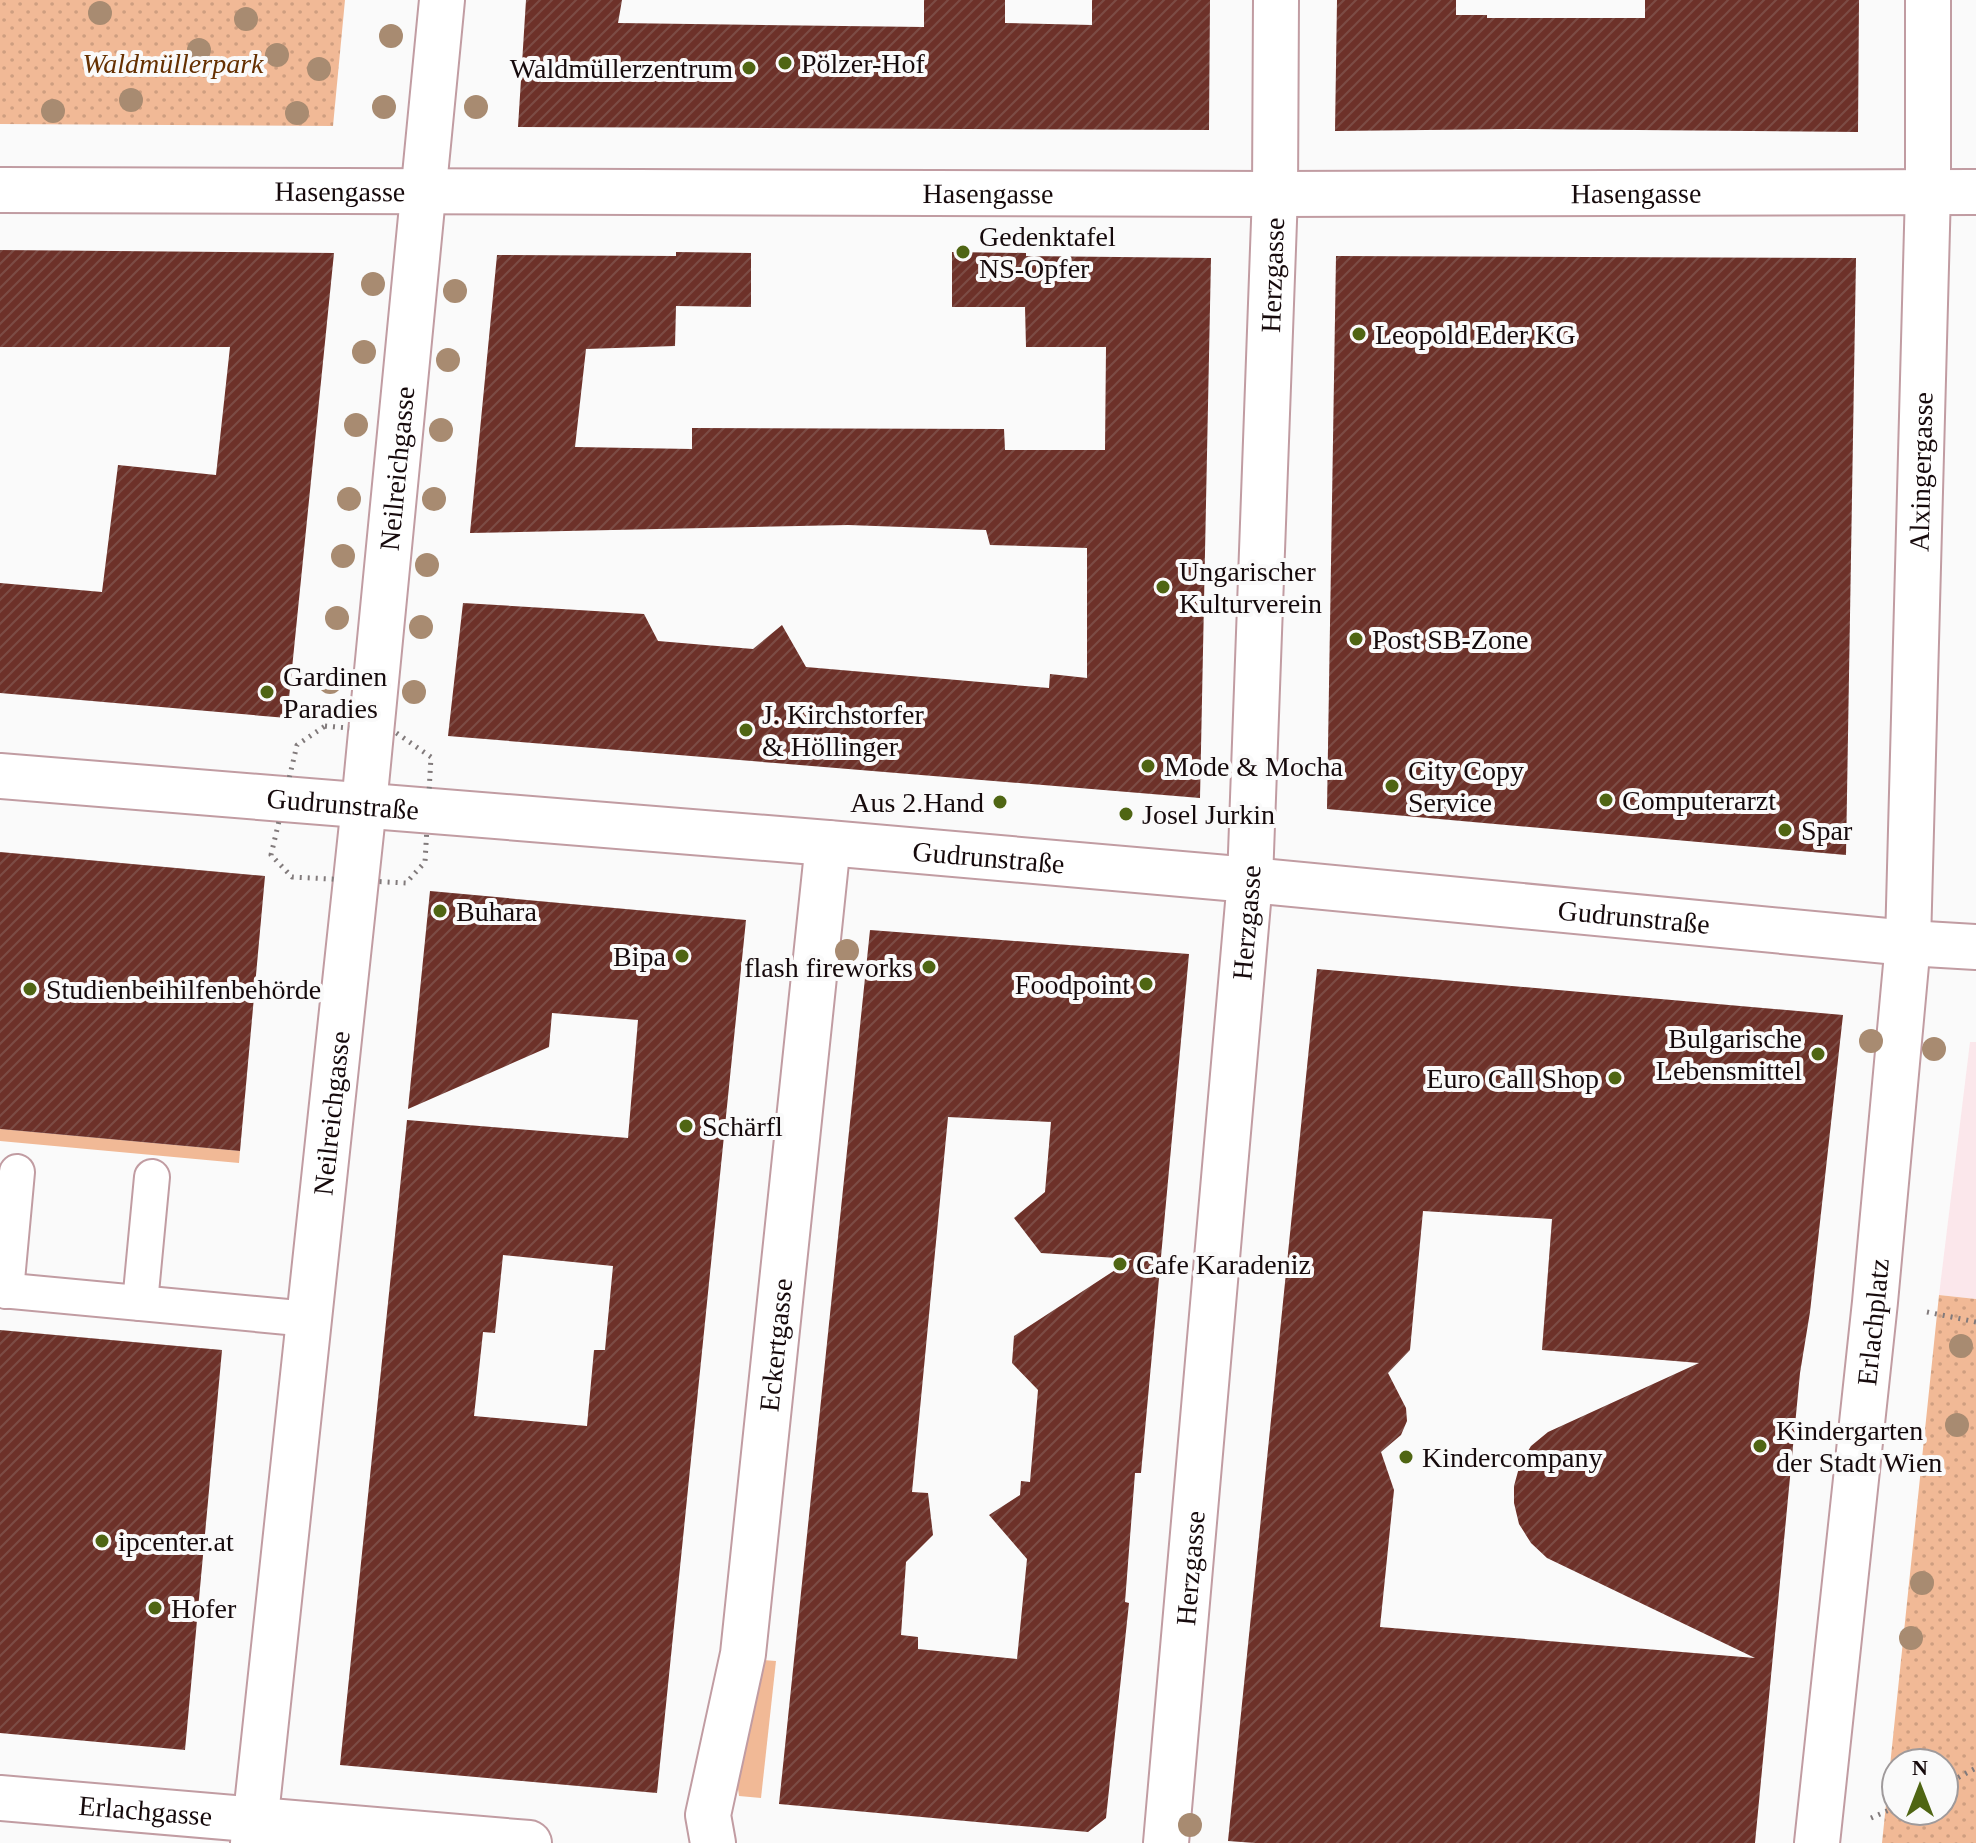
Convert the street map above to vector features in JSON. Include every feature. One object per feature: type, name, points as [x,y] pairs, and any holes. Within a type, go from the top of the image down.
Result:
[{"type":"street","name":"Neilreichgasse","points":[[254,1832],[364,805],[442,0]]},
{"type":"street","name":"Herzgasse","points":[[1166,1843],[1250,880],[1275,194],[1276,0]]},
{"type":"street","name":"Alxingergasse","points":[[1908,943],[1928,191],[1928,0]]},
{"type":"street","name":"Hasengasse","points":[[0,190],[1275,194],[1976,192]]},
{"type":"street","name":"Gudrunstraße","points":[[0,776],[828,843],[1976,947]]},
{"type":"street","name":"Eckertgasse","points":[[713,1843],[708,1815],[743,1654],[828,843]]},
{"type":"street","name":"Erlachplatz","points":[[1817,1843],[1875,1302],[1908,943]]},
{"type":"street","name":"Erlachgasse","points":[[0,1798],[254,1832],[529,1843]]},
{"type":"lane","points":[[17,1172],[3,1290],[309,1319]]},
{"type":"lane","points":[[140,1303],[152,1177]]},
{"type":"shaded area","points":[[1970,1042],[1976,1042],[1976,1299],[1939,1295]]},
{"type":"green space","name":"Waldmüllerpark","points":[[0,0],[345,0],[333,126],[0,124]]},
{"type":"green space","points":[[0,1129],[240,1151],[239,1163],[0,1141]]},
{"type":"green space","points":[[1939,1295],[1976,1299],[1976,1843],[1882,1843],[1884,1827],[1960,1827],[1960,1747],[1892,1747]]},
{"type":"green space","points":[[763,1660],[776,1661],[761,1798],[739,1796],[737,1782]]},
{"type":"building","name":"Pölzer-Hof","points":[[526,0],[622,0],[618,23],[924,27],[924,0],[1005,0],[1005,23],[1092,25],[1092,0],[1210,0],[1209,130],[518,127]]},
{"type":"building","points":[[1337,0],[1456,0],[1456,15],[1487,15],[1487,18],[1645,18],[1645,0],[1859,0],[1858,132],[1335,131]]},
{"type":"building","points":[[0,250],[334,253],[287,718],[0,693],[0,583],[102,592],[118,465],[216,475],[230,347],[0,347]]},
{"type":"building","points":[[676,252],[751,253],[751,307],[676,306],[675,346],[586,349],[575,447],[692,449],[692,428],[1004,429],[1005,450],[1105,450],[1106,347],[1026,347],[1025,307],[952,307],[952,252],[1211,258],[1200,798],[448,736],[463,603],[644,614],[658,641],[753,649],[782,625],[806,667],[1049,688],[1050,674],[1087,678],[1087,548],[990,545],[986,530],[848,525],[470,533],[497,255],[676,256]]},
{"type":"building","points":[[1336,256],[1856,258],[1846,855],[1327,809]]},
{"type":"building","points":[[0,852],[265,876],[240,1151],[0,1129]]},
{"type":"building","points":[[430,891],[746,920],[657,1793],[340,1765],[407,1120],[628,1138],[638,1020],[552,1013],[549,1047],[408,1109]],"holes":[[[503,1255],[613,1266],[605,1350],[594,1350],[587,1426],[474,1416],[483,1332],[495,1333]]]},
{"type":"building","points":[[870,930],[1189,954],[1141,1473],[1135,1473],[1125,1602],[1129,1603],[1106,1818],[1088,1832],[779,1804]],"holes":[[[948,1117],[1051,1122],[1045,1192],[1014,1218],[1041,1253],[1132,1259],[1014,1336],[1012,1363],[1038,1390],[1030,1482],[1021,1481],[1020,1495],[989,1515],[1027,1559],[1017,1659],[918,1649],[918,1637],[901,1635],[906,1562],[933,1535],[928,1493],[912,1492]]]},
{"type":"building","points":[[1317,969],[1843,1015],[1810,1312],[1800,1373],[1755,1843],[1228,1841]],"holes":[[[1423,1211],[1552,1219],[1542,1350],[1699,1363],[1548,1432],[1531,1446],[1520,1464],[1514,1486],[1519,1524],[1531,1543],[1547,1558],[1755,1658],[1380,1627],[1394,1490],[1381,1452],[1401,1435],[1407,1421],[1406,1408],[1388,1373],[1410,1350]]]},
{"type":"building","name":"ipcenter.at","points":[[0,1330],[222,1350],[185,1750],[0,1733]]},
{"type":"place","name":"Pölzer-Hof","points":[[785,63]]},
{"type":"place","name":"Waldmüllerzentrum","points":[[749,68]]},
{"type":"place","name":"Gedenktafel NS-Opfer","points":[[963,252]]},
{"type":"place","name":"Leopold Eder KG","points":[[1359,334]]},
{"type":"place","name":"Ungarischer Kulturverein","points":[[1163,587]]},
{"type":"place","name":"Post SB-Zone","points":[[1356,639]]},
{"type":"place","name":"Gardinen Paradies","points":[[267,692]]},
{"type":"place","name":"J. Kirchstorfer & Höllinger","points":[[746,730]]},
{"type":"place","name":"Mode & Mocha","points":[[1148,766]]},
{"type":"place","name":"City Copy Service","points":[[1392,786]]},
{"type":"place","name":"Computerarzt","points":[[1606,800]]},
{"type":"place","name":"Aus 2.Hand","points":[[1000,802]]},
{"type":"place","name":"Josel Jurkin","points":[[1126,814]]},
{"type":"place","name":"Spar","points":[[1785,830]]},
{"type":"place","name":"Buhara","points":[[440,911]]},
{"type":"place","name":"Bipa","points":[[682,956]]},
{"type":"place","name":"flash fireworks","points":[[929,967]]},
{"type":"place","name":"Foodpoint","points":[[1146,984]]},
{"type":"place","name":"Studienbeihilfenbehörde","points":[[30,989]]},
{"type":"place","name":"Bulgarische Lebensmittel","points":[[1818,1054]]},
{"type":"place","name":"Euro Call Shop","points":[[1615,1078]]},
{"type":"place","name":"Schärfl","points":[[686,1126]]},
{"type":"place","name":"Cafe Karadeniz","points":[[1120,1264]]},
{"type":"place","name":"Kindergarten der Stadt Wien","points":[[1760,1446]]},
{"type":"place","name":"Kindercompany","points":[[1406,1457]]},
{"type":"place","name":"ipcenter.at","points":[[102,1541]]},
{"type":"place","name":"Hofer","points":[[155,1608]]}]
